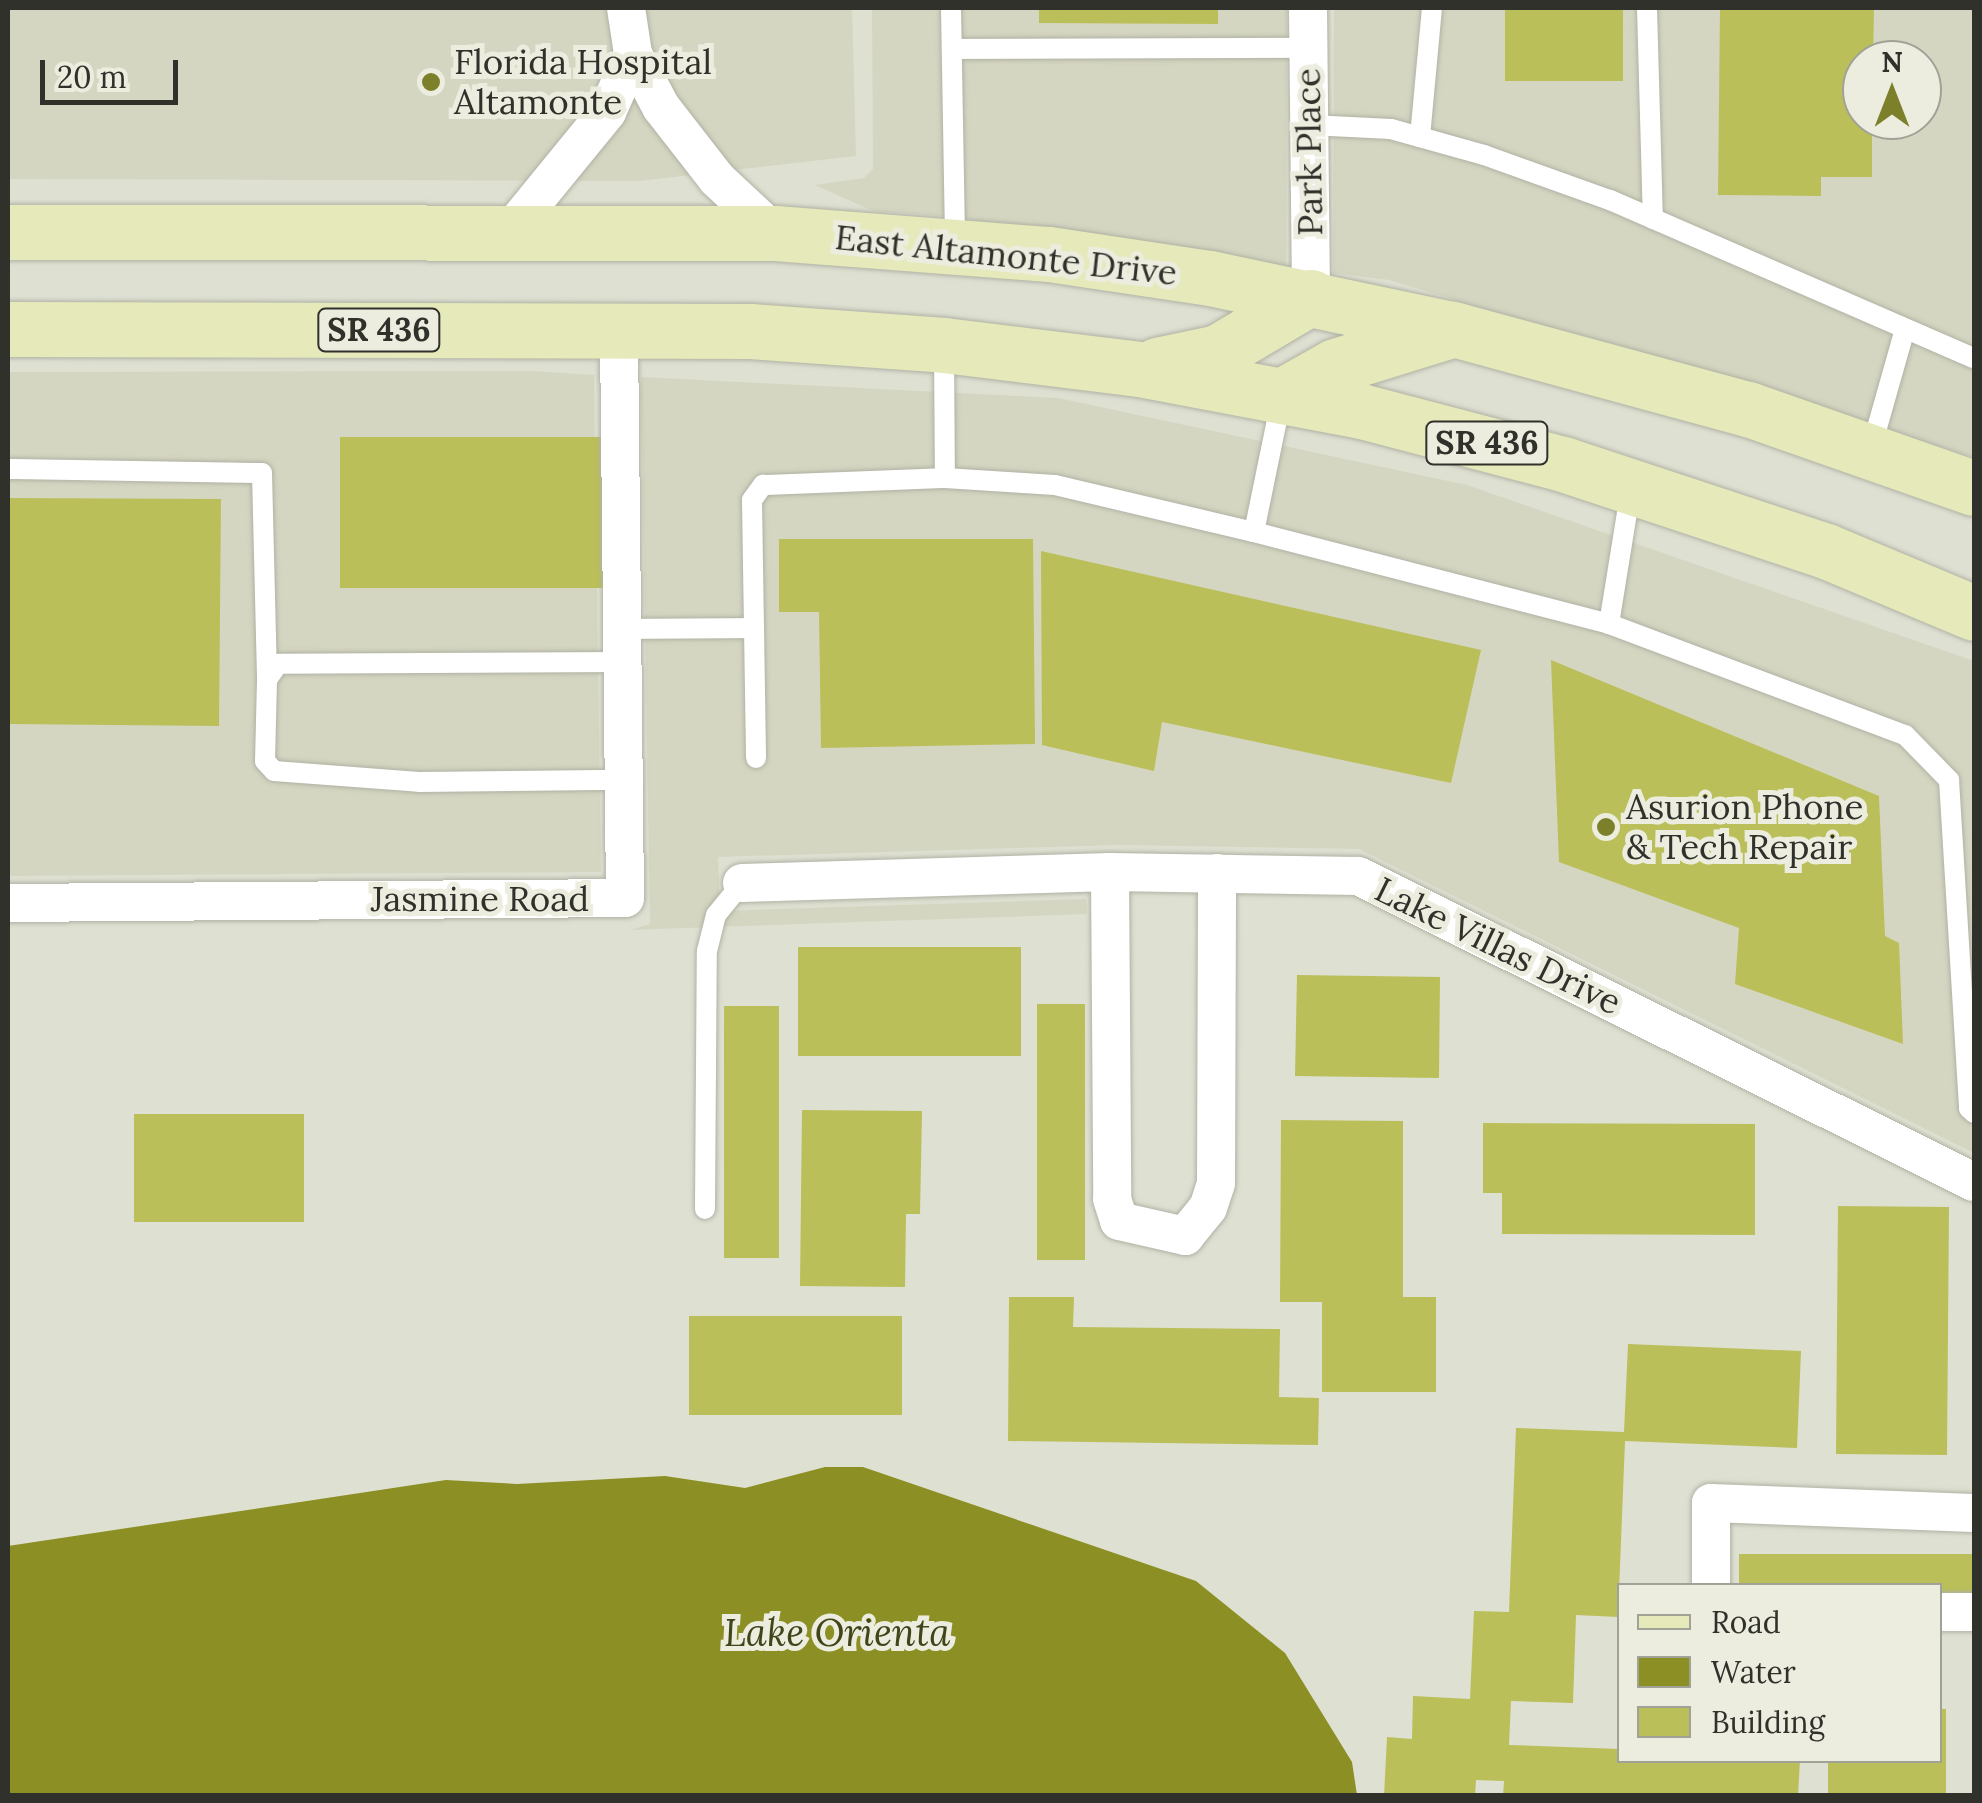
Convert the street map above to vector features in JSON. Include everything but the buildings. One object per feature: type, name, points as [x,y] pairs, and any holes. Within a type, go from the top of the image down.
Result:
[{"type":"main road","name":"East Altamonte Drive","points":[[8,232],[774,233],[955,244],[1311,297],[1454,328],[1698,394],[1974,488]]},
{"type":"main road","points":[[8,265],[74,232]]},
{"type":"main road","points":[[1139,369],[1218,352],[1311,297]]},
{"type":"main road","points":[[1282,396],[1334,366],[1454,328]]},
{"type":"main road","name":"SR 436","points":[[8,329],[750,331],[944,345],[1139,369],[1282,396],[1494,445],[1632,486],[1826,552],[1974,612]]},
{"type":"street","points":[[626,8],[634,54],[687,144],[774,233]]},
{"type":"street","name":"Park Place","points":[[1308,8],[1311,297]]},
{"type":"street","points":[[510,230],[607,112],[634,54]]},
{"type":"street","name":"Jasmine Road","points":[[8,903],[625,898],[619,330]]},
{"type":"street","points":[[1110,872],[1112,1199],[1119,1221],[1184,1236],[1208,1208],[1216,1182],[1217,873]]},
{"type":"street","name":"Lake Villas Drive","points":[[742,883],[1110,872],[1358,876],[1974,1182]]},
{"type":"street","points":[[1712,1583],[1712,1504],[1974,1513]]},
{"type":"street","points":[[1942,1612],[1974,1612]]},
{"type":"lane","points":[[951,8],[955,244]]},
{"type":"lane","points":[[1420,137],[1432,8]]},
{"type":"lane","points":[[1647,8],[1654,219]]},
{"type":"lane","points":[[952,49],[1308,48]]},
{"type":"lane","points":[[1310,125],[1420,137],[1654,219],[1974,358]]},
{"type":"lane","points":[[1871,451],[1905,328]]},
{"type":"lane","points":[[944,345],[945,478]]},
{"type":"lane","points":[[1254,532],[1282,396]]},
{"type":"lane","points":[[8,469],[262,473],[265,760],[274,770],[419,782],[624,780]]},
{"type":"lane","points":[[756,758],[752,500],[763,485],[945,478],[1055,485],[1609,624],[1905,734],[1932,757],[1948,780],[1954,810],[1972,1110]]},
{"type":"lane","points":[[1609,624],[1632,486]]},
{"type":"lane","points":[[267,680],[278,664],[622,645],[754,628]]},
{"type":"lane","points":[[705,1210],[707,950],[716,914],[742,883]]},
{"type":"shaded area","name":"Florida Hospital Altamonte","points":[[8,8],[852,8],[856,156],[639,181],[8,179]]},
{"type":"shaded area","points":[[872,8],[1287,8],[1286,267],[955,217],[873,211],[815,185],[864,178],[873,169]]},
{"type":"shaded area","points":[[1334,8],[1974,8],[1974,457],[1389,280],[1333,273]]},
{"type":"shaded area","points":[[531,371],[594,375],[601,872],[8,876],[8,372]]},
{"type":"shaded area","points":[[641,377],[1058,398],[1467,485],[1974,661],[1974,1153],[1359,849],[1118,845],[718,857],[720,911],[1086,899],[1087,914],[629,930],[650,924]]},
{"type":"water","name":"Lake Orienta","points":[[825,1467],[863,1467],[1196,1581],[1285,1653],[1352,1762],[1357,1795],[8,1795],[8,1546],[446,1480],[517,1484],[665,1476],[745,1488]]},
{"type":"place","name":"Florida Hospital Altamonte","points":[[431,82]]},
{"type":"place","name":"Asurion Phone & Tech Repair","points":[[1606,827]]}]
